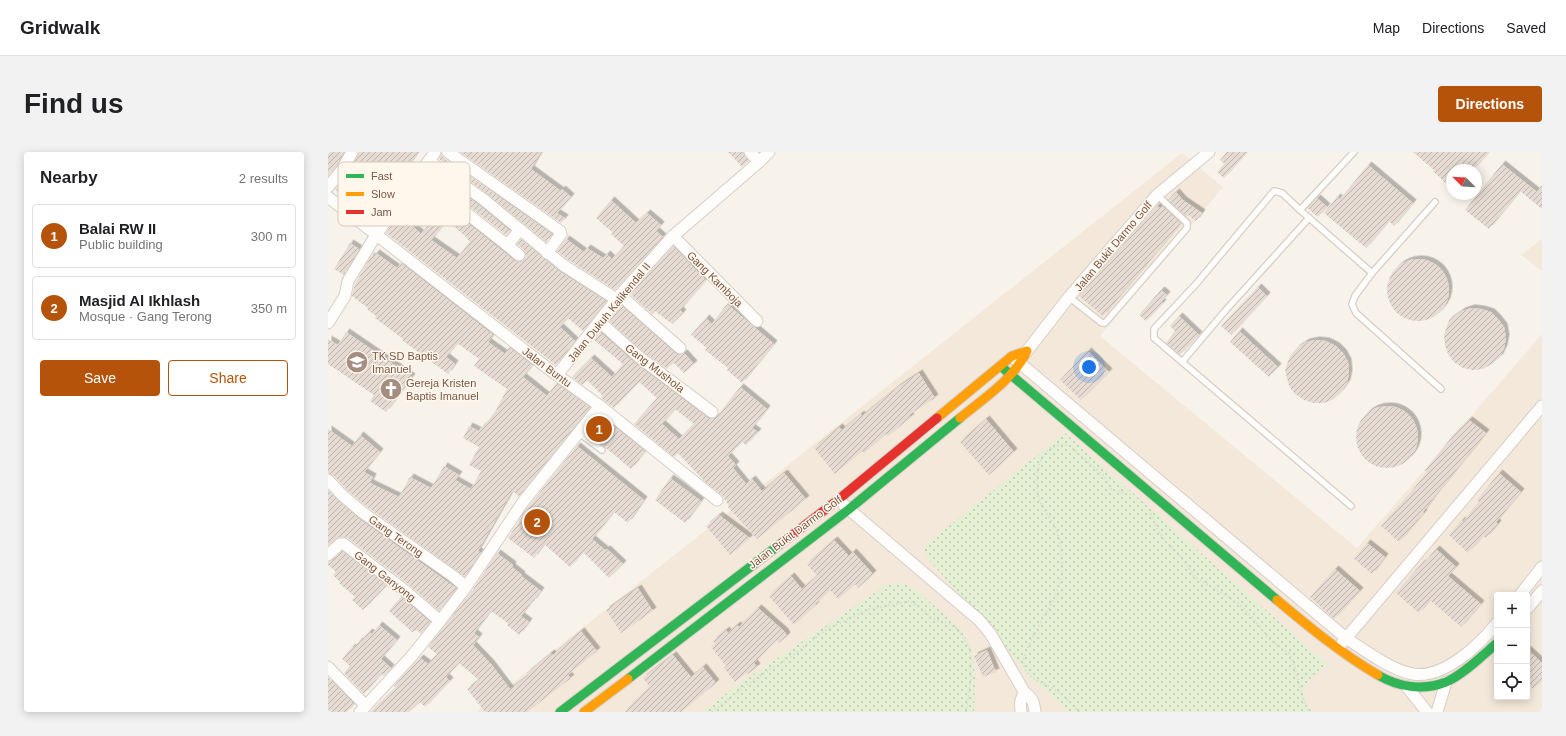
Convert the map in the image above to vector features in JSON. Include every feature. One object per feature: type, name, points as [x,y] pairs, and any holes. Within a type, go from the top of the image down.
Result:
[{"type":"street","points":[[346,162],[352,152]]},
{"type":"street","points":[[448,152],[462,162]]},
{"type":"street","points":[[750,152],[759,162]]},
{"type":"street","name":"Jalan Dukuh Kalikendal II","points":[[558,375],[618,297],[673,236],[769,152]]},
{"type":"street","name":"Jalan Bukit Darmo Golf","points":[[584,712],[848,510],[1011,376],[1021,364],[1027,351],[1069,297],[1157,195],[1209,152]]},
{"type":"street","points":[[470,168],[560,231],[561,234],[547,253]]},
{"type":"street","points":[[328,187],[338,175]]},
{"type":"street","points":[[470,189],[547,253],[563,265],[618,297],[680,348]]},
{"type":"street","name":"Jalan Buntu","points":[[328,197],[338,205]]},
{"type":"street","points":[[470,216],[519,255]]},
{"type":"street","name":"Jalan Buntu","points":[[366,226],[600,406],[717,500]]},
{"type":"street","points":[[328,323],[344,296],[348,281],[382,226]]},
{"type":"street","points":[[506,245],[520,230]]},
{"type":"street","name":"Gang Kamboja","points":[[673,236],[757,321]]},
{"type":"street","name":"Gang Mushola","points":[[600,322],[639,356],[712,412]]},
{"type":"street","name":"Jalan Bukit Darmo Golf","points":[[560,712],[839,499],[1012,356],[1027,351]]},
{"type":"street","points":[[1012,356],[1346,638],[1394,667],[1413,674],[1427,674],[1444,668],[1464,655],[1485,638],[1494,627]]},
{"type":"street","points":[[1000,366],[1308,626],[1339,649],[1381,676],[1407,687],[1426,687],[1446,682],[1470,666],[1494,646]]},
{"type":"street","points":[[328,667],[363,709],[411,657],[440,621],[466,587],[523,502],[600,406]]},
{"type":"street","points":[[1339,649],[1346,638],[1542,406]]},
{"type":"street","name":"Gang Terong","points":[[328,480],[342,496],[362,512],[453,576],[466,587]]},
{"type":"street","points":[[839,499],[848,510],[979,620],[990,633],[1025,693],[1034,701],[1035,712]]},
{"type":"street","name":"Gang Ganyong","points":[[328,555],[340,544],[344,544],[403,589],[440,621]]},
{"type":"street","points":[[1524,592],[1538,580],[1542,567]]},
{"type":"street","points":[[1530,605],[1542,591]]},
{"type":"street","points":[[1437,712],[1446,682]]},
{"type":"street","points":[[1407,687],[1427,712]]},
{"type":"street","points":[[1021,712],[1021,698],[1025,693]]},
{"type":"lane","points":[[1300,210],[1354,152]]},
{"type":"lane","points":[[1350,506],[1154,338],[1154,329],[1196,284],[1274,191],[1282,193],[1372,273]]},
{"type":"lane","points":[[1069,297],[1102,323],[1105,323],[1187,228],[1187,223],[1157,195]]},
{"type":"lane","points":[[1435,202],[1372,273],[1355,296],[1352,304],[1356,313],[1441,389]]},
{"type":"lane","points":[[1182,362],[1225,311],[1310,218]]},
{"type":"lane","points":[[579,433],[602,450]]},
{"type":"path","points":[[1079,712],[1056,690],[1040,683],[1030,675],[1024,666],[1029,645],[1056,594],[1061,579],[1060,542],[1054,524],[1041,505],[1037,493],[1038,466],[1042,457],[1054,445],[1063,444],[1070,446],[1105,477],[1111,489],[1127,493],[1137,498]]},
{"type":"path","points":[[1148,507],[1159,533],[1177,552],[1194,576],[1238,603],[1251,616],[1271,641],[1288,653],[1293,662],[1304,702],[1309,712]]},
{"type":"path","points":[[712,712],[752,681],[793,655],[826,630],[866,610],[910,601],[932,618],[950,624],[959,632],[968,645],[971,657],[971,670],[966,712]]},
{"type":"shaded area","points":[[1182,153],[1223,187],[1100,336],[1357,548],[1542,334],[1542,712],[476,712]]},
{"type":"shaded area","points":[[1542,239],[1542,271],[1521,255]]},
{"type":"green space","points":[[1065,433],[1327,664],[1309,680],[1304,690],[1304,696],[1312,712],[1070,712],[1030,677],[1000,640],[927,558],[924,549],[928,543]]},
{"type":"green space","points":[[888,584],[905,584],[916,590],[960,628],[972,649],[975,676],[974,712],[703,712],[736,686]]},
{"type":"building","points":[[328,152],[344,152],[336,166],[328,176]]},
{"type":"building","points":[[359,152],[418,152],[411,162],[354,162]]},
{"type":"building","points":[[460,152],[541,152],[531,169],[561,191],[562,189],[571,197],[557,213],[565,218],[561,223]]},
{"type":"building","points":[[728,152],[743,152],[749,161],[742,167]]},
{"type":"building","points":[[1227,152],[1247,152],[1224,178],[1217,172],[1225,164],[1220,160]]},
{"type":"building","points":[[1413,152],[1489,152],[1478,164],[1446,164],[1446,183],[1433,171],[1434,170]]},
{"type":"building","points":[[441,154],[450,162],[443,162],[439,159]]},
{"type":"building","points":[[1502,164],[1537,192],[1542,185],[1542,209],[1520,191],[1489,229],[1465,210],[1473,200],[1482,200],[1482,189]]},
{"type":"building","points":[[1368,165],[1413,203],[1394,226],[1389,221],[1366,248],[1324,213],[1337,197],[1340,199]]},
{"type":"building","points":[[470,176],[552,234],[546,242],[470,182]]},
{"type":"building","points":[[1176,192],[1183,200],[1202,213],[1196,221],[1188,215],[1186,217],[1168,200]]},
{"type":"building","points":[[1317,198],[1327,207],[1318,217],[1307,208]]},
{"type":"building","points":[[470,199],[510,231],[506,235],[470,207]]},
{"type":"building","points":[[611,200],[636,223],[647,213],[661,225],[656,231],[663,237],[615,290],[557,251],[566,239],[584,252],[587,248],[603,258],[607,254],[612,259],[624,246],[611,234],[613,233],[596,218]]},
{"type":"building","points":[[1157,206],[1160,208],[1162,206],[1181,223],[1103,316],[1079,296]]},
{"type":"building","points":[[470,225],[515,261],[521,262],[526,257],[524,250],[517,244],[521,239],[559,271],[606,301],[583,331],[568,318],[560,327],[575,341],[556,365],[386,233],[391,226],[412,226],[421,234],[427,226],[442,226],[431,240],[457,258],[470,242],[454,226]]},
{"type":"building","points":[[350,243],[359,249],[344,275],[334,269]]},
{"type":"building","points":[[673,246],[706,280],[680,310],[683,313],[672,324],[655,311],[652,314],[630,294]]},
{"type":"building","points":[[376,253],[397,268],[401,263],[493,335],[488,342],[505,354],[509,347],[532,365],[523,377],[547,396],[556,383],[590,407],[519,496],[512,491],[478,551],[481,553],[465,577],[366,506],[347,490],[333,475],[328,473],[328,429],[352,446],[360,435],[380,452],[364,472],[373,477],[370,483],[399,497],[410,477],[431,488],[444,466],[459,475],[455,480],[471,489],[481,471],[469,465],[479,447],[463,438],[469,426],[479,431],[482,426],[483,427],[495,412],[507,389],[474,366],[479,359],[457,343],[446,357],[455,364],[448,374],[402,340],[403,339],[375,318],[376,316],[367,309],[368,308],[352,296],[355,284],[371,256],[373,257]]},
{"type":"building","points":[[1412,259],[1424,259],[1440,268],[1447,278],[1449,290],[1447,302],[1440,312],[1424,321],[1412,321],[1401,316],[1392,307],[1387,296],[1387,284],[1392,273],[1401,264]]},
{"type":"building","points":[[1258,287],[1267,296],[1231,335],[1221,326]]},
{"type":"building","points":[[1161,290],[1167,295],[1161,302],[1163,303],[1146,321],[1139,315]]},
{"type":"building","points":[[727,304],[774,344],[742,383],[727,370],[728,368],[705,350],[707,348],[691,335],[706,318],[712,324]]},
{"type":"building","points":[[621,305],[675,353],[679,355],[684,353],[694,364],[684,373],[673,362],[667,369],[643,352],[609,321]]},
{"type":"building","points":[[1471,308],[1491,312],[1504,327],[1506,338],[1500,357],[1483,369],[1473,370],[1463,368],[1454,362],[1448,354],[1445,345],[1444,335],[1449,320],[1462,311]]},
{"type":"building","points":[[1179,316],[1199,335],[1180,355],[1166,343],[1175,331],[1170,326]]},
{"type":"building","points":[[1239,331],[1278,367],[1269,377],[1230,342]]},
{"type":"building","name":"TK SD Baptis Imanuel","points":[[346,332],[412,377],[386,412],[370,401],[374,395],[328,364],[328,339],[338,345]]},
{"type":"building","points":[[600,332],[635,363],[708,418],[714,419],[740,387],[767,409],[752,428],[758,432],[746,445],[742,442],[728,456],[736,465],[733,468],[746,484],[752,479],[762,491],[784,473],[806,499],[757,539],[728,507],[729,506],[722,495],[706,483],[678,453],[674,457],[634,424],[657,398],[639,382],[614,408],[601,398],[603,396],[587,380],[582,385],[572,377],[591,358],[612,377],[623,364],[594,340]],"holes":[[[675,409],[694,424],[679,439],[662,424]]]},
{"type":"building","points":[[1316,340],[1326,341],[1336,346],[1343,353],[1348,362],[1349,373],[1347,383],[1334,399],[1324,403],[1314,403],[1304,400],[1295,394],[1289,386],[1285,370],[1290,356],[1297,348],[1306,342]]},
{"type":"building","points":[[1088,351],[1109,372],[1081,400],[1060,380]]},
{"type":"building","points":[[919,373],[935,398],[909,415],[911,417],[888,436],[886,434],[864,453],[862,451],[835,474],[814,448],[839,427],[842,430],[861,414],[862,416],[898,387]]},
{"type":"building","points":[[1381,406],[1393,406],[1409,415],[1416,425],[1418,437],[1416,449],[1409,459],[1393,468],[1381,468],[1370,463],[1361,454],[1356,443],[1356,431],[1361,420],[1370,411]]},
{"type":"building","points":[[601,416],[645,451],[631,469],[594,438],[596,436],[589,431]]},
{"type":"building","points":[[986,419],[1014,452],[989,475],[960,442]]},
{"type":"building","points":[[1469,420],[1486,433],[1435,496],[1423,512],[1424,513],[1399,542],[1381,526],[1427,472],[1425,470],[1455,433]]},
{"type":"building","points":[[577,446],[644,500],[628,523],[614,512],[592,539],[605,550],[607,549],[623,564],[609,578],[583,552],[570,567],[544,544],[534,558],[508,538],[529,506]]},
{"type":"building","points":[[1499,473],[1521,492],[1496,522],[1498,524],[1486,538],[1483,536],[1468,553],[1449,535],[1462,520],[1463,522],[1479,502],[1477,500]]},
{"type":"building","points":[[670,478],[701,501],[685,523],[655,500]]},
{"type":"building","points":[[328,490],[358,518],[456,588],[439,611],[407,583],[348,538],[339,537],[328,546]]},
{"type":"building","points":[[719,515],[750,538],[730,555],[706,526]]},
{"type":"building","points":[[834,540],[849,556],[853,552],[873,574],[858,588],[855,584],[838,599],[830,590],[794,625],[769,596],[791,576],[802,589],[817,576],[807,564]]},
{"type":"building","points":[[1367,543],[1385,557],[1372,574],[1354,559]]},
{"type":"building","points":[[1436,549],[1456,567],[1448,576],[1481,604],[1461,627],[1430,600],[1419,613],[1396,593]]},
{"type":"building","points":[[342,551],[387,585],[363,610],[352,600],[355,597],[339,583],[340,582],[333,575],[336,572],[328,565],[328,562],[333,560]]},
{"type":"building","points":[[497,553],[513,565],[512,567],[522,575],[521,576],[541,591],[521,616],[529,622],[519,635],[507,625],[508,623],[491,611],[474,633],[479,637],[473,645],[491,664],[510,689],[529,675],[527,673],[551,653],[553,655],[581,631],[597,651],[568,675],[571,678],[527,712],[485,712],[467,689],[479,680],[459,663],[446,677],[450,681],[425,707],[420,702],[409,712],[370,712],[396,688],[394,686],[420,658],[428,664],[437,654],[428,647],[472,591]]},
{"type":"building","points":[[1335,569],[1360,591],[1334,619],[1310,597]]},
{"type":"building","points":[[638,588],[653,611],[621,633],[606,610]]},
{"type":"building","points":[[401,597],[430,622],[421,634],[417,630],[412,632],[389,611]]},
{"type":"building","points":[[758,608],[785,632],[787,636],[779,643],[776,640],[754,663],[757,667],[748,674],[746,673],[735,682],[724,668],[726,666],[711,647],[715,644],[713,641],[726,630],[728,633],[737,625],[739,627]]},
{"type":"building","points":[[379,625],[397,640],[381,659],[391,668],[384,676],[381,674],[364,694],[344,673],[350,666],[342,659],[352,647],[354,648],[369,632],[372,634]]},
{"type":"building","points":[[987,650],[996,672],[983,677],[974,656]]},
{"type":"building","points":[[1530,652],[1542,663],[1542,680],[1533,689],[1530,686]]},
{"type":"building","points":[[673,655],[691,677],[703,667],[716,683],[681,712],[624,712],[650,687],[643,678]]},
{"type":"building","points":[[328,677],[354,704],[347,712],[328,712]]},
{"type":"traffic: fast","points":[[1004,369],[1277,600]]},
{"type":"traffic: fast","points":[[628,679],[848,510],[960,418]]},
{"type":"traffic: fast","points":[[560,712],[783,542]]},
{"type":"traffic: fast","points":[[1378,675],[1402,685],[1420,687],[1437,685],[1459,675],[1494,646]]},
{"type":"traffic: slow","points":[[937,418],[1012,356],[1027,351],[1014,371],[1006,380],[960,418]]},
{"type":"traffic: slow","points":[[1277,600],[1339,649],[1378,675]]},
{"type":"traffic: slow","points":[[584,712],[628,679]]},
{"type":"traffic: jam","points":[[783,542],[839,499],[937,418]]},
{"type":"place","name":"TK SD Baptis Imanuel","points":[[357,362]]},
{"type":"place","name":"Gereja Kristen Baptis Imanuel","points":[[391,389]]},
{"type":"place","name":"Balai RW II","points":[[599,429]]},
{"type":"place","name":"Masjid Al Ikhlash","points":[[537,522]]}]
